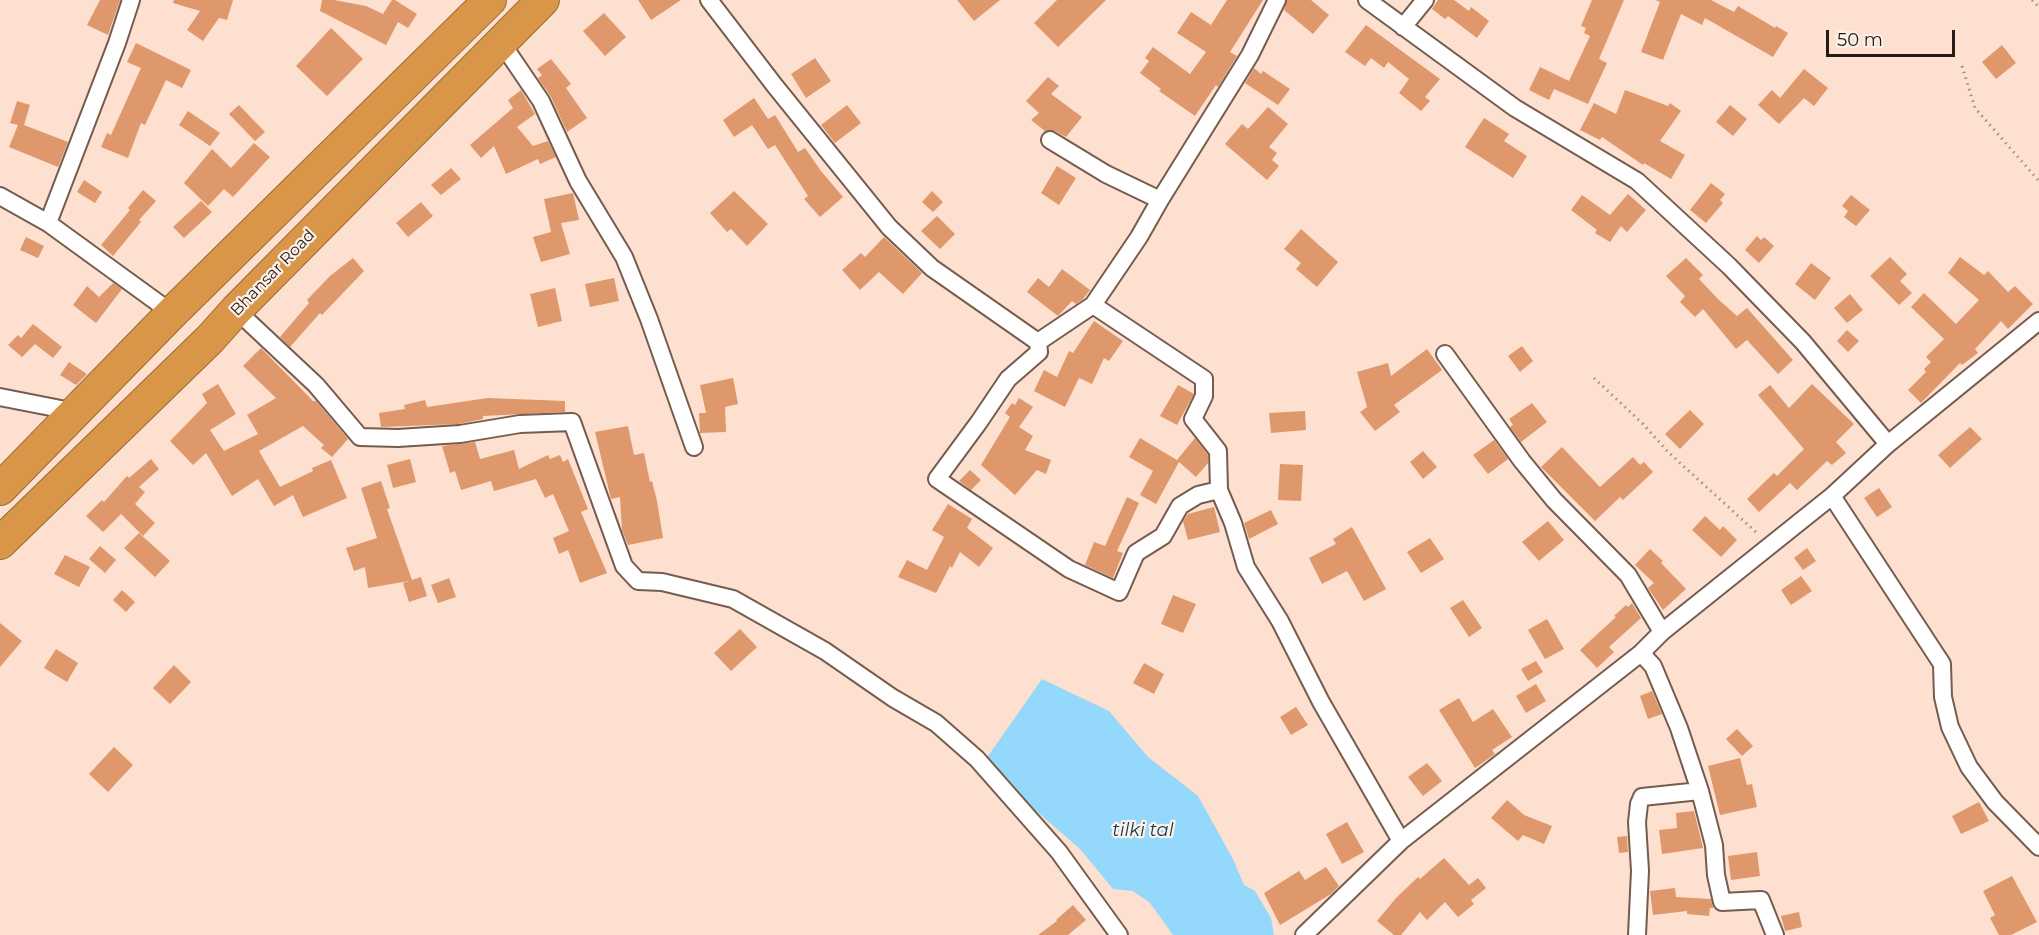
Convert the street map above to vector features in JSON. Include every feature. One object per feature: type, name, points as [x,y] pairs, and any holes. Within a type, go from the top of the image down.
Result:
[{"type":"highway","points":[[0,489],[172,313],[490,0]]},
{"type":"highway","name":"Bhansar Road","points":[[0,543],[210,339],[543,0]]},
{"type":"street","points":[[48,223],[117,43],[131,0]]},
{"type":"street","points":[[709,0],[889,227],[932,268],[1038,342],[1039,352],[1008,379],[937,479],[1069,569],[1119,592],[1136,553],[1163,536],[1180,506],[1198,495],[1219,490]]},
{"type":"street","points":[[1038,342],[1093,305],[1139,237],[1250,55],[1277,0]]},
{"type":"street","points":[[1367,0],[1515,108],[1637,181],[1729,266],[1803,342],[1888,444]]},
{"type":"street","points":[[1403,27],[1425,0]]},
{"type":"street","points":[[501,42],[541,101],[578,181],[624,257],[649,319],[694,447]]},
{"type":"street","points":[[1050,140],[1106,174],[1160,200]]},
{"type":"street","points":[[0,196],[48,223],[172,313]]},
{"type":"street","points":[[1093,305],[1204,379],[1204,396],[1193,419],[1218,451],[1219,490],[1233,523],[1246,567],[1280,621],[1320,702],[1401,841]]},
{"type":"street","points":[[236,310],[316,385],[360,437],[398,438],[460,434],[520,424],[572,422],[624,566],[638,581],[662,582],[733,599],[825,651],[893,698],[936,723],[977,759],[1059,852],[1119,935]]},
{"type":"street","points":[[1304,935],[1401,841],[1641,653],[1662,632],[1832,496],[1888,444],[2039,321]]},
{"type":"street","points":[[1445,354],[1554,500],[1629,575],[1662,632]]},
{"type":"street","points":[[0,397],[76,412]]},
{"type":"street","points":[[1832,496],[1942,664],[1943,697],[1950,728],[1969,767],[1995,802],[2039,847]]},
{"type":"street","points":[[1641,653],[1653,666],[1675,717],[1700,790],[1714,845],[1716,875],[1722,902],[1761,900],[1775,935]]},
{"type":"street","points":[[1637,935],[1640,871],[1637,822],[1642,797],[1700,790]]},
{"type":"path","points":[[2032,0],[2039,7]]},
{"type":"path","points":[[1962,66],[1975,108],[2039,181]]},
{"type":"path","points":[[1594,378],[1643,424],[1668,452],[1726,503],[1770,546]]},
{"type":"water","name":"tilki tal","points":[[1042,679],[1109,711],[1148,757],[1198,796],[1233,859],[1244,885],[1255,891],[1271,918],[1274,935],[1173,935],[1150,903],[1133,891],[1113,889],[1080,849],[1034,809],[986,759]]},
{"type":"building","points":[[100,0],[120,0],[108,35],[87,25]]},
{"type":"building","points":[[174,0],[233,0],[227,20],[219,18],[203,41],[187,30],[200,11],[173,3]]},
{"type":"building","points":[[322,0],[366,6],[383,14],[392,0],[395,0],[417,14],[408,28],[398,22],[386,45],[320,11]]},
{"type":"building","points":[[638,0],[681,0],[651,20]]},
{"type":"building","points":[[957,0],[1000,0],[974,21]]},
{"type":"building","points":[[1057,0],[1106,0],[1058,47],[1034,23]]},
{"type":"building","points":[[1227,0],[1263,0],[1230,52],[1237,56],[1218,87],[1216,85],[1195,116],[1159,91],[1161,89],[1140,73],[1149,61],[1145,58],[1153,47],[1190,74],[1206,52],[1177,33],[1191,12],[1211,25]]},
{"type":"building","points":[[1287,0],[1311,0],[1329,15],[1313,34],[1284,10]]},
{"type":"building","points":[[1438,0],[1454,0],[1469,11],[1471,7],[1489,21],[1477,38],[1448,16],[1445,19],[1432,9]]},
{"type":"building","points":[[1592,0],[1624,0],[1599,59],[1607,63],[1588,104],[1554,89],[1549,100],[1529,90],[1540,67],[1569,81],[1590,36],[1584,33],[1586,28],[1581,26]]},
{"type":"building","points":[[1655,0],[1711,0],[1734,12],[1738,6],[1788,33],[1773,57],[1705,18],[1702,25],[1681,14],[1663,60],[1641,52],[1660,2]]},
{"type":"building","points":[[604,13],[626,37],[605,56],[583,31]]},
{"type":"building","points":[[1366,25],[1440,79],[1425,97],[1430,101],[1421,111],[1399,93],[1409,79],[1388,62],[1384,68],[1371,58],[1365,66],[1345,52]]},
{"type":"building","points":[[331,28],[363,59],[327,96],[296,66]]},
{"type":"building","points":[[136,43],[191,70],[182,88],[166,80],[145,125],[141,123],[128,158],[101,147],[107,133],[111,135],[141,68],[127,62]]},
{"type":"building","points":[[2002,45],[2016,63],[1996,79],[1982,62]]},
{"type":"building","points":[[815,58],[831,81],[806,98],[791,74]]},
{"type":"building","points":[[551,59],[571,84],[566,88],[587,118],[567,132],[551,97],[538,78],[542,75],[537,69]]},
{"type":"building","points":[[1254,68],[1261,74],[1263,71],[1290,89],[1278,105],[1245,83]]},
{"type":"building","points":[[1804,69],[1828,88],[1814,106],[1804,98],[1779,124],[1758,105],[1772,90],[1780,98]]},
{"type":"building","points":[[1048,77],[1059,86],[1051,94],[1082,117],[1066,137],[1055,131],[1045,131],[1031,120],[1039,113],[1026,101]]},
{"type":"building","points":[[521,90],[535,114],[517,127],[533,146],[548,141],[556,157],[540,164],[538,159],[506,174],[494,146],[481,158],[470,145],[513,108],[508,100]]},
{"type":"building","points":[[1625,90],[1668,106],[1670,103],[1681,111],[1660,141],[1685,155],[1671,179],[1644,163],[1643,165],[1602,137],[1600,140],[1580,130],[1594,103],[1616,114]]},
{"type":"building","points":[[754,98],[768,119],[775,115],[798,152],[805,148],[843,197],[820,217],[804,199],[808,196],[775,145],[768,149],[752,125],[734,137],[723,120]]},
{"type":"building","points":[[17,101],[30,105],[24,125],[68,142],[58,167],[9,147],[18,125],[10,123]]},
{"type":"building","points":[[239,105],[265,132],[255,141],[229,114]]},
{"type":"building","points":[[847,105],[861,123],[835,143],[821,125]]},
{"type":"building","points":[[1730,105],[1747,119],[1733,136],[1716,122]]},
{"type":"building","points":[[1268,107],[1288,124],[1269,147],[1277,153],[1272,160],[1279,166],[1267,180],[1225,144],[1242,124],[1248,129]]},
{"type":"building","points":[[188,111],[220,133],[210,146],[179,125]]},
{"type":"building","points":[[1484,118],[1509,134],[1504,141],[1527,156],[1513,178],[1465,147]]},
{"type":"building","points":[[254,143],[270,157],[233,197],[224,189],[208,206],[184,183],[212,149],[231,168]]},
{"type":"building","points":[[1057,166],[1076,178],[1059,205],[1041,193]]},
{"type":"building","points":[[451,168],[461,179],[441,195],[431,185]]},
{"type":"building","points":[[84,180],[102,192],[95,203],[77,192]]},
{"type":"building","points":[[1711,183],[1725,194],[1720,200],[1723,203],[1706,223],[1690,210]]},
{"type":"building","points":[[143,190],[156,201],[113,256],[101,245],[130,210],[128,208]]},
{"type":"building","points":[[734,191],[768,224],[747,246],[731,229],[727,232],[710,213]]},
{"type":"building","points":[[932,191],[943,202],[933,212],[922,202]]},
{"type":"building","points":[[573,193],[579,220],[561,223],[570,254],[541,262],[533,237],[551,232],[544,199]]},
{"type":"building","points":[[1628,194],[1646,210],[1627,232],[1621,226],[1610,242],[1595,233],[1597,230],[1571,210],[1582,195],[1610,215]]},
{"type":"building","points":[[1851,195],[1870,210],[1856,226],[1844,217],[1848,211],[1842,206]]},
{"type":"building","points":[[201,201],[212,212],[184,238],[173,227]]},
{"type":"building","points":[[421,202],[433,216],[408,237],[396,223]]},
{"type":"building","points":[[937,216],[955,234],[940,249],[921,231]]},
{"type":"building","points":[[1301,229],[1338,262],[1317,287],[1296,269],[1301,263],[1284,249]]},
{"type":"building","points":[[1757,236],[1761,240],[1764,237],[1774,246],[1759,263],[1745,250]]},
{"type":"building","points":[[26,237],[44,246],[38,258],[20,250]]},
{"type":"building","points":[[884,237],[922,273],[903,294],[879,272],[860,290],[842,270],[861,253],[865,257]]},
{"type":"building","points":[[1890,257],[1907,274],[1900,281],[1912,293],[1899,305],[1870,276]]},
{"type":"building","points":[[1960,257],[1984,275],[1988,271],[2008,292],[2015,286],[2033,304],[2008,329],[2001,321],[1975,349],[1978,353],[1962,365],[1960,363],[1921,403],[1908,390],[1926,372],[1924,369],[1931,362],[1926,357],[1944,339],[1911,307],[1924,293],[1956,324],[1979,300],[1948,273]]},
{"type":"building","points":[[353,258],[364,271],[322,315],[320,313],[290,347],[280,337],[309,303],[307,300],[330,276]]},
{"type":"building","points":[[1686,258],[1703,275],[1699,279],[1719,300],[1737,316],[1747,308],[1793,360],[1778,374],[1747,340],[1736,349],[1703,309],[1695,317],[1680,302],[1685,296],[1666,276]]},
{"type":"building","points":[[1811,263],[1831,278],[1815,300],[1795,284]]},
{"type":"building","points":[[1062,269],[1090,290],[1076,304],[1072,301],[1058,316],[1027,292],[1038,278],[1049,287]]},
{"type":"building","points":[[614,278],[619,301],[590,307],[585,284]]},
{"type":"building","points":[[113,283],[122,289],[96,323],[73,305],[87,286],[99,297]]},
{"type":"building","points":[[555,288],[562,321],[538,327],[530,294]]},
{"type":"building","points":[[1850,294],[1863,310],[1847,323],[1834,308]]},
{"type":"building","points":[[1094,321],[1123,341],[1109,361],[1104,358],[1092,384],[1079,378],[1065,407],[1034,391],[1044,370],[1057,377],[1069,351],[1073,353]]},
{"type":"building","points":[[33,324],[62,347],[53,358],[35,344],[22,357],[8,345],[18,335],[21,338]]},
{"type":"building","points":[[1847,330],[1859,341],[1848,352],[1837,341]]},
{"type":"building","points":[[1522,346],[1533,361],[1520,372],[1508,356]]},
{"type":"building","points":[[261,348],[313,401],[316,401],[348,439],[332,457],[321,448],[324,445],[303,426],[259,451],[280,487],[313,471],[312,468],[331,460],[347,498],[303,517],[293,495],[274,506],[258,479],[232,496],[206,453],[193,465],[170,441],[207,403],[202,394],[218,384],[236,414],[210,430],[224,451],[258,434],[247,415],[276,398],[243,366]]},
{"type":"building","points":[[1427,349],[1442,370],[1394,405],[1400,412],[1375,431],[1360,412],[1367,407],[1357,372],[1388,363],[1391,376]]},
{"type":"building","points":[[69,362],[87,374],[76,385],[60,375]]},
{"type":"building","points":[[733,378],[738,404],[725,407],[726,432],[700,433],[699,413],[706,413],[700,385]]},
{"type":"building","points":[[1812,384],[1854,424],[1836,442],[1846,453],[1832,465],[1827,461],[1797,490],[1790,483],[1759,512],[1747,499],[1774,473],[1777,476],[1804,449],[1758,395],[1770,385],[1789,408]]},
{"type":"building","points":[[1178,385],[1194,394],[1177,425],[1160,416]]},
{"type":"building","points":[[488,398],[565,401],[565,412],[483,416],[483,419],[459,424],[381,427],[379,413],[405,409],[404,405],[425,400],[427,407]]},
{"type":"building","points":[[1019,398],[1033,407],[1019,427],[1033,436],[1025,450],[1051,460],[1046,474],[1037,470],[1015,495],[981,465],[1010,417],[1005,413],[1012,403],[1015,405]]},
{"type":"building","points":[[1532,403],[1547,422],[1521,442],[1510,427],[1513,425],[1509,419]]},
{"type":"building","points":[[1690,410],[1704,424],[1680,449],[1665,434]]},
{"type":"building","points":[[1305,411],[1306,430],[1271,433],[1269,413]]},
{"type":"building","points":[[628,426],[634,455],[644,453],[657,501],[663,538],[628,545],[622,530],[620,497],[611,499],[595,432]]},
{"type":"building","points":[[1970,427],[1982,439],[1950,468],[1938,455]]},
{"type":"building","points":[[1140,438],[1177,460],[1195,438],[1208,455],[1208,463],[1196,477],[1179,462],[1156,504],[1140,495],[1153,471],[1129,457]]},
{"type":"building","points":[[1494,440],[1508,459],[1488,474],[1473,455]]},
{"type":"building","points":[[475,442],[480,459],[514,450],[519,469],[548,455],[550,459],[560,455],[563,462],[568,459],[588,509],[581,512],[607,573],[580,583],[568,550],[559,554],[553,538],[569,531],[553,494],[545,498],[536,479],[494,491],[491,481],[461,490],[455,471],[450,473],[442,446]]},
{"type":"building","points":[[1562,447],[1600,487],[1633,457],[1640,465],[1644,462],[1653,472],[1623,500],[1620,497],[1595,521],[1541,467]]},
{"type":"building","points":[[1423,451],[1437,467],[1423,479],[1410,462]]},
{"type":"building","points":[[151,459],[159,469],[139,487],[145,492],[135,504],[155,523],[143,536],[121,514],[103,532],[86,516],[102,500],[104,502],[127,476],[129,478]]},
{"type":"building","points":[[410,459],[416,482],[393,488],[387,465]]},
{"type":"building","points":[[1280,464],[1303,465],[1301,501],[1278,500]]},
{"type":"building","points":[[970,470],[981,480],[971,490],[959,481]]},
{"type":"building","points":[[381,481],[390,508],[387,509],[412,580],[421,577],[427,596],[409,602],[403,583],[409,581],[368,588],[365,567],[354,571],[346,548],[377,538],[361,488]]},
{"type":"building","points":[[1879,488],[1892,507],[1877,517],[1864,498]]},
{"type":"building","points":[[1127,497],[1139,503],[1117,551],[1123,553],[1113,578],[1085,565],[1094,542],[1105,546]]},
{"type":"building","points":[[948,504],[972,519],[967,528],[993,548],[979,567],[960,552],[936,593],[898,577],[907,560],[927,570],[944,537],[932,530]]},
{"type":"building","points":[[1214,507],[1220,532],[1188,540],[1183,521],[1188,514]]},
{"type":"building","points":[[1271,510],[1278,524],[1249,539],[1244,523]]},
{"type":"building","points":[[1705,516],[1720,530],[1723,526],[1737,540],[1721,557],[1692,530]]},
{"type":"building","points":[[1548,521],[1564,540],[1539,561],[1522,542]]},
{"type":"building","points":[[1352,527],[1386,589],[1364,601],[1347,571],[1322,584],[1309,558],[1336,544],[1333,539]]},
{"type":"building","points":[[139,533],[170,561],[155,577],[124,548]]},
{"type":"building","points":[[1430,538],[1444,559],[1421,573],[1407,552]]},
{"type":"building","points":[[100,546],[116,560],[105,573],[89,559]]},
{"type":"building","points":[[1807,548],[1816,561],[1803,570],[1794,558]]},
{"type":"building","points":[[1650,549],[1686,589],[1663,610],[1648,588],[1654,583],[1635,565]]},
{"type":"building","points":[[65,555],[90,567],[79,587],[54,574]]},
{"type":"building","points":[[1801,576],[1812,591],[1791,605],[1781,590]]},
{"type":"building","points":[[449,578],[456,597],[438,603],[431,585]]},
{"type":"building","points":[[122,590],[135,602],[126,612],[113,600]]},
{"type":"building","points":[[1173,595],[1196,604],[1183,633],[1161,624]]},
{"type":"building","points":[[1463,600],[1482,628],[1469,637],[1450,608]]},
{"type":"building","points":[[1632,603],[1641,618],[1609,647],[1614,652],[1597,668],[1580,650],[1626,605],[1628,607]]},
{"type":"building","points":[[1547,619],[1564,649],[1545,659],[1528,630]]},
{"type":"building","points":[[0,623],[22,641],[0,667]]},
{"type":"building","points":[[740,629],[757,647],[731,671],[714,653]]},
{"type":"building","points":[[56,649],[78,663],[67,682],[44,668]]},
{"type":"building","points":[[1536,661],[1543,672],[1528,681],[1521,669]]},
{"type":"building","points":[[1144,663],[1164,674],[1154,694],[1133,683]]},
{"type":"building","points":[[174,665],[191,682],[170,704],[153,688]]},
{"type":"building","points":[[1536,684],[1546,701],[1526,713],[1516,696]]},
{"type":"building","points":[[1652,691],[1662,714],[1648,719],[1640,696]]},
{"type":"building","points":[[1459,698],[1473,722],[1493,709],[1512,737],[1492,750],[1495,754],[1475,768],[1439,710]]},
{"type":"building","points":[[1296,707],[1308,725],[1291,735],[1280,717]]},
{"type":"building","points":[[1737,729],[1753,746],[1742,756],[1726,739]]},
{"type":"building","points":[[114,747],[133,765],[108,792],[89,774]]},
{"type":"building","points":[[1740,758],[1747,785],[1752,784],[1757,807],[1720,815],[1708,766]]},
{"type":"building","points":[[1427,763],[1442,781],[1423,796],[1408,777]]},
{"type":"building","points":[[1507,800],[1524,815],[1552,826],[1544,844],[1523,835],[1518,841],[1491,818]]},
{"type":"building","points":[[1979,802],[1989,821],[1961,834],[1952,816]]},
{"type":"building","points":[[1694,811],[1703,848],[1662,854],[1659,830],[1677,828],[1676,813]]},
{"type":"building","points":[[1347,822],[1364,852],[1342,864],[1326,834]]},
{"type":"building","points":[[1627,836],[1628,852],[1619,853],[1617,837]]},
{"type":"building","points":[[1757,852],[1760,876],[1731,880],[1728,856]]},
{"type":"building","points":[[1444,858],[1469,885],[1478,878],[1486,888],[1471,900],[1474,904],[1458,917],[1445,902],[1427,920],[1420,912],[1401,935],[1394,935],[1377,921],[1418,877],[1420,879]]},
{"type":"building","points":[[1326,867],[1339,886],[1331,894],[1280,925],[1264,893],[1299,871],[1305,880]]},
{"type":"building","points":[[2012,876],[2037,922],[2011,935],[1999,935],[1990,918],[1995,915],[1983,891]]},
{"type":"building","points":[[1675,888],[1676,897],[1711,899],[1713,908],[1710,908],[1709,916],[1687,914],[1687,911],[1653,915],[1650,891]]},
{"type":"building","points":[[1073,905],[1086,920],[1068,935],[1038,935],[1057,921]]},
{"type":"building","points":[[1799,912],[1802,927],[1785,931],[1781,916]]}]
